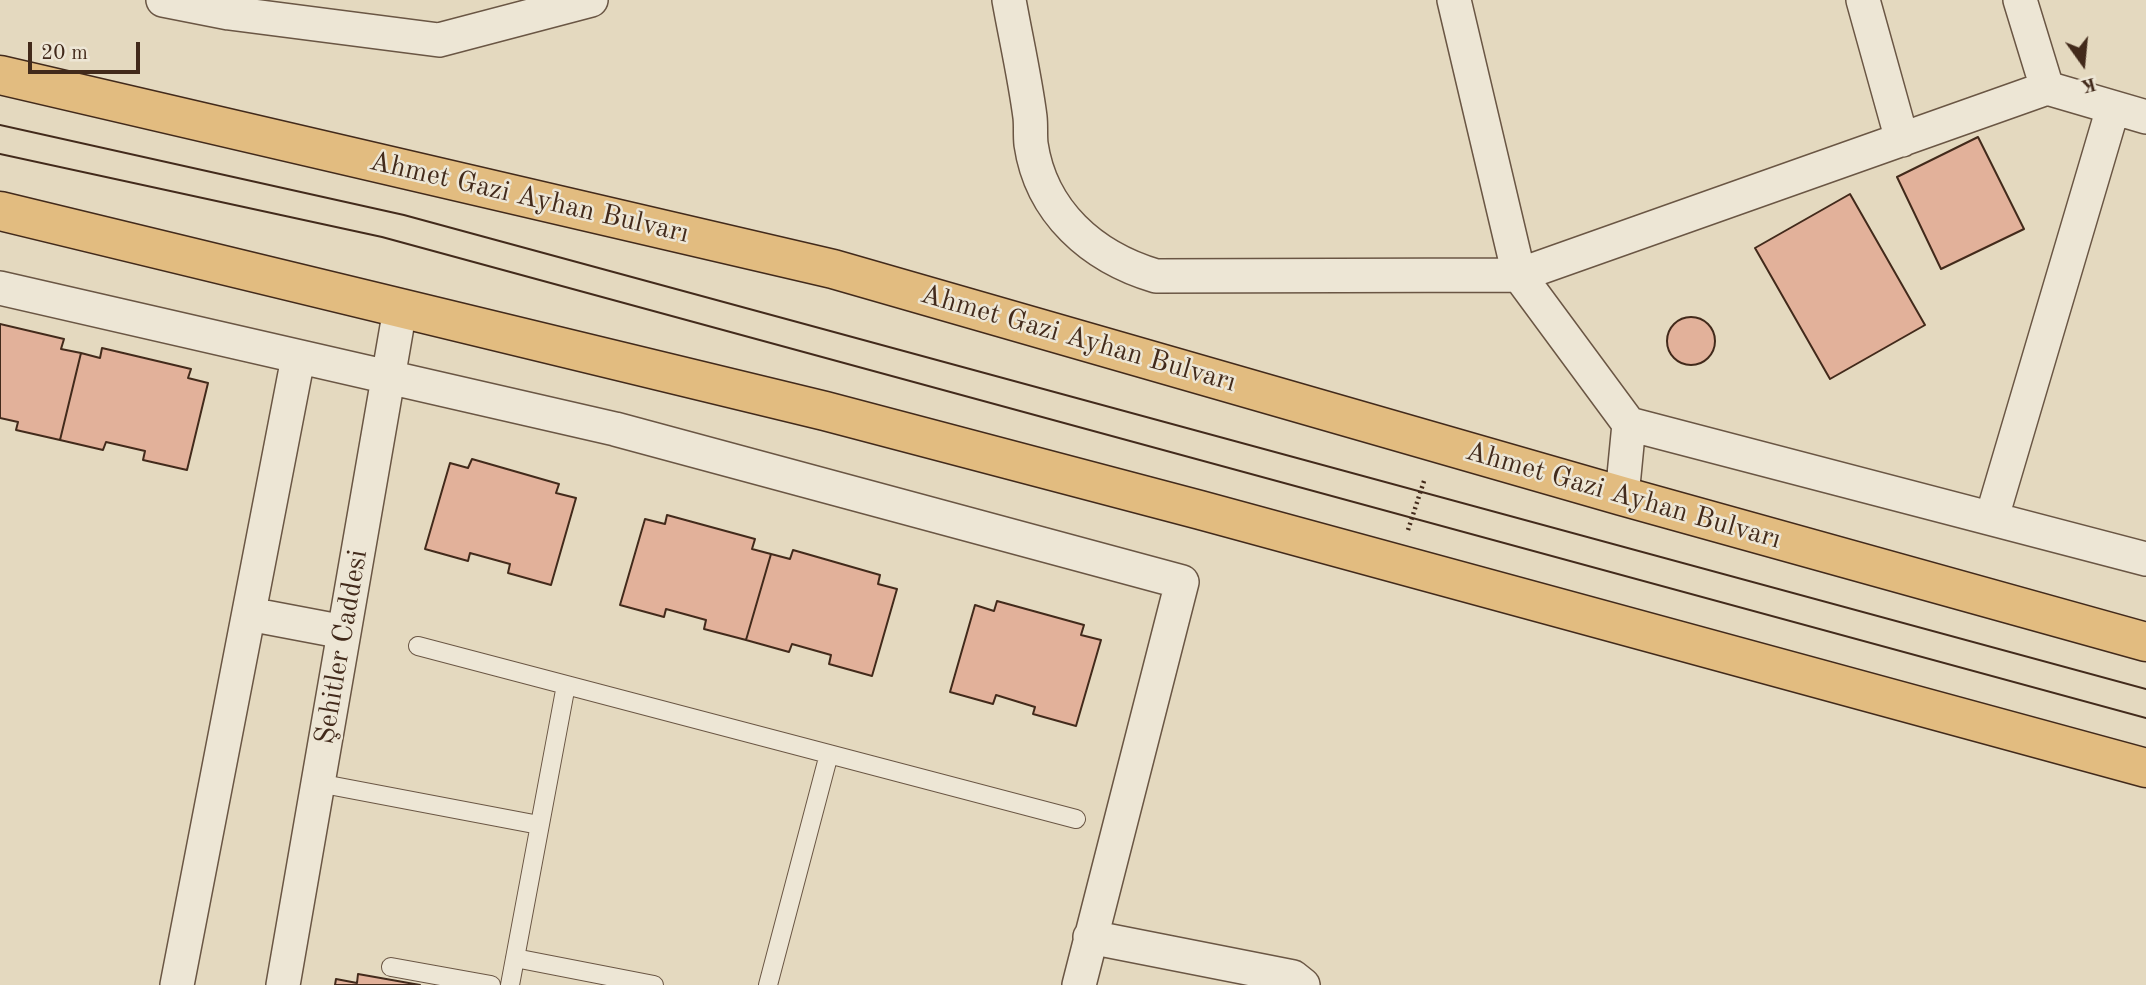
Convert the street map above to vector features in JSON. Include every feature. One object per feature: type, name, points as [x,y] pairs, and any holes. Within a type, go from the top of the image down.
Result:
[{"type":"main road","name":"Ahmet Gazi Ayhan Bulvarı","points":[[0,75],[834,269],[1622,496],[2146,642]]},
{"type":"main road","points":[[0,211],[825,411],[2146,768]]},
{"type":"street","points":[[163,0],[231,7],[439,40],[591,0]]},
{"type":"street","points":[[1009,0],[1030,118],[1031,143],[1041,179],[1058,212],[1074,231],[1112,260],[1156,276],[1519,275],[2047,88],[2146,117]]},
{"type":"street","points":[[1454,0],[1519,275],[1629,424],[2146,559]]},
{"type":"street","points":[[1863,0],[1902,140]]},
{"type":"street","points":[[2020,0],[2047,88]]},
{"type":"street","points":[[1992,517],[2113,108]]},
{"type":"street","points":[[0,288],[615,429],[1182,582],[1079,985]]},
{"type":"street","name":"Şehitler Caddesi","points":[[283,985],[400,309]]},
{"type":"street","points":[[177,985],[298,358]]},
{"type":"street","points":[[1622,496],[1629,424]]},
{"type":"street","points":[[248,614],[344,632]]},
{"type":"street","points":[[1090,937],[1293,977],[1303,985]]},
{"type":"lane","points":[[418,646],[1076,819]]},
{"type":"lane","points":[[510,985],[566,685]]},
{"type":"lane","points":[[768,985],[829,754]]},
{"type":"lane","points":[[318,783],[539,825]]},
{"type":"lane","points":[[515,958],[654,985]]},
{"type":"lane","points":[[391,967],[491,985]]},
{"type":"path","points":[[1397,564],[1437,443]]},
{"type":"building","points":[[1978,137],[2024,229],[1941,269],[1897,177]]},
{"type":"building","points":[[1850,194],[1925,325],[1830,379],[1755,248]]},
{"type":"building","points":[[1691,317],[1708,324],[1715,341],[1708,358],[1691,365],[1674,358],[1667,341],[1674,324]]},
{"type":"building","points":[[0,324],[64,339],[61,349],[81,353],[60,440],[16,430],[18,422],[0,418]]},
{"type":"building","points":[[102,348],[191,369],[188,378],[208,383],[187,470],[143,460],[145,451],[106,442],[103,450],[60,440],[81,353],[100,358]]},
{"type":"building","points":[[472,459],[559,484],[556,493],[576,498],[551,585],[508,573],[510,564],[470,553],[468,561],[425,549],[450,463],[468,468]]},
{"type":"building","points":[[667,515],[755,539],[752,549],[771,554],[746,640],[704,629],[706,620],[666,609],[664,617],[620,605],[645,519],[665,524]]},
{"type":"building","points":[[793,550],[880,575],[878,584],[897,589],[872,676],[829,664],[831,655],[792,644],[789,652],[746,640],[771,554],[790,559]]},
{"type":"building","points":[[997,601],[1084,625],[1081,635],[1101,640],[1076,726],[1033,714],[1035,707],[996,695],[993,704],[950,692],[975,605],[994,611]]},
{"type":"building","points":[[358,974],[420,985],[335,985],[336,979],[357,983]]},
{"type":"tram line","points":[[0,125],[404,215],[2146,689]]},
{"type":"tram line","points":[[0,154],[382,237],[2146,718]]}]
